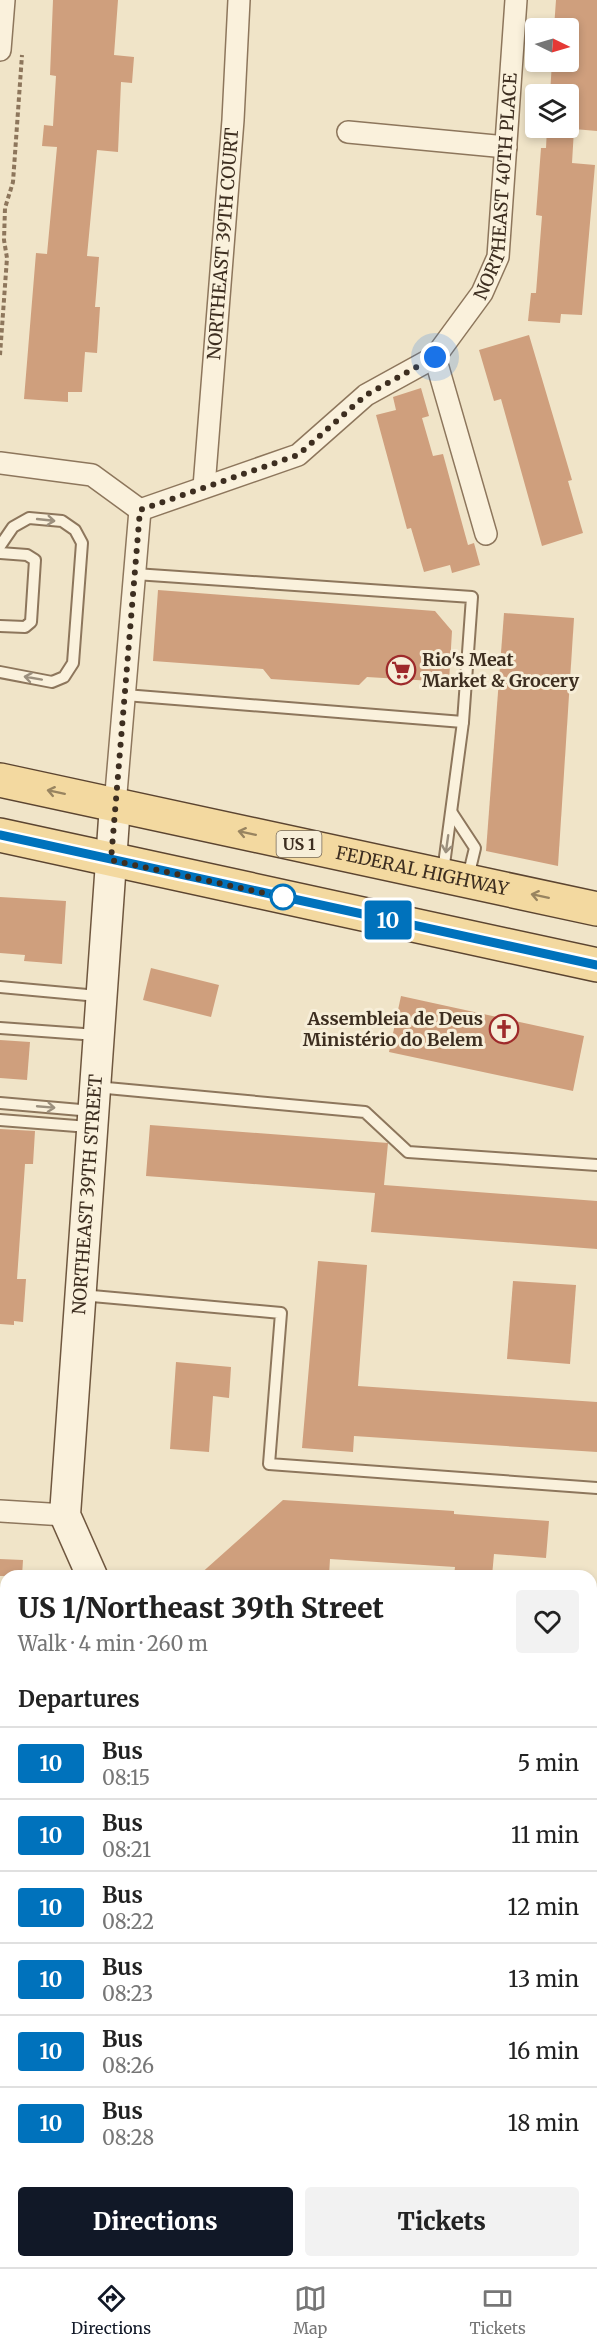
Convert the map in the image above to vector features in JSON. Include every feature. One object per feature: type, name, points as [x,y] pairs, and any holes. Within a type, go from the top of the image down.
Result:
[{"type":"main road","name":"FEDERAL HIGHWAY","points":[[0,780],[597,909]]},
{"type":"main road","points":[[0,836],[597,965]]},
{"type":"street","name":"NORTHEAST 39TH COURT","points":[[204,488],[233,120],[239,0]]},
{"type":"street","name":"NORTHEAST 40TH PLACE","points":[[435,357],[482,293],[498,257],[516,0]]},
{"type":"street","points":[[0,50],[2,12]]},
{"type":"street","points":[[348,132],[506,147]]},
{"type":"street","points":[[140,510],[298,455],[366,395],[435,357],[486,534]]},
{"type":"street","points":[[0,463],[92,475],[140,510]]},
{"type":"street","points":[[115,805],[140,510]]},
{"type":"street","name":"NORTHEAST 39TH STREET","points":[[89,1570],[65,1515],[115,805]]},
{"type":"street","points":[[0,1511],[65,1515]]},
{"type":"lane","points":[[0,546],[13,527],[29,518],[62,521],[75,530],[82,543],[73,663],[64,677],[52,682],[0,672]]},
{"type":"lane","points":[[0,553],[27,555],[35,560],[31,622],[25,627],[0,626]]},
{"type":"lane","points":[[135,574],[472,597],[463,722],[452,813],[455,878]]},
{"type":"lane","points":[[125,695],[463,722]]},
{"type":"lane","points":[[452,813],[475,848],[455,878]]},
{"type":"lane","points":[[0,987],[100,996]]},
{"type":"lane","points":[[0,1028],[98,1035]]},
{"type":"lane","points":[[0,1103],[92,1108],[365,1112],[408,1152],[597,1165]]},
{"type":"lane","points":[[0,1120],[92,1108]]},
{"type":"lane","points":[[81,1295],[281,1313],[269,1464],[597,1488]]},
{"type":"path","points":[[0,355],[7,258],[4,240],[5,208],[13,182],[23,45]]},
{"type":"building","points":[[53,0],[118,0],[114,55],[134,57],[132,83],[121,82],[118,152],[97,150],[87,256],[99,257],[95,307],[100,307],[97,353],[85,352],[82,392],[68,392],[68,402],[24,399],[36,253],[47,254],[57,147],[42,146],[44,125],[53,126],[56,76],[50,75]]},
{"type":"building","points":[[556,0],[597,0],[597,131],[579,129],[579,84],[551,84],[551,72],[579,72],[579,18],[555,18]]},
{"type":"building","points":[[546,138],[573,138],[572,163],[595,165],[582,315],[561,314],[560,323],[528,321],[531,293],[536,293],[542,216],[536,215],[541,148],[546,148]]},
{"type":"building","points":[[529,335],[572,480],[568,481],[583,533],[542,546],[501,399],[494,401],[479,350]]},
{"type":"building","points":[[421,388],[429,416],[422,418],[433,456],[443,454],[468,545],[474,543],[480,565],[452,573],[450,565],[424,572],[411,528],[407,529],[376,415],[396,410],[393,397]]},
{"type":"building","points":[[158,590],[435,611],[452,631],[449,682],[367,677],[359,685],[271,679],[263,669],[153,661]]},
{"type":"building","points":[[504,613],[574,618],[558,866],[486,851]]},
{"type":"building","points":[[0,897],[66,901],[62,964],[24,961],[25,955],[0,953]]},
{"type":"building","points":[[151,968],[219,985],[211,1017],[143,1000]]},
{"type":"building","points":[[401,996],[584,1036],[573,1091],[389,1052]]},
{"type":"building","points":[[0,1040],[30,1042],[27,1080],[0,1078]]},
{"type":"building","points":[[150,1125],[388,1143],[384,1185],[597,1201],[597,1249],[371,1232],[375,1193],[146,1176]]},
{"type":"building","points":[[0,1129],[35,1131],[33,1164],[25,1164],[17,1279],[26,1279],[23,1322],[14,1321],[14,1325],[0,1324]]},
{"type":"building","points":[[318,1261],[367,1265],[358,1386],[597,1402],[597,1452],[354,1436],[353,1452],[302,1448]]},
{"type":"building","points":[[513,1281],[576,1285],[570,1364],[507,1359]]},
{"type":"building","points":[[176,1362],[231,1367],[229,1398],[213,1396],[209,1452],[170,1449]]},
{"type":"building","points":[[283,1500],[454,1511],[454,1514],[549,1521],[546,1558],[494,1554],[493,1570],[455,1570],[455,1567],[330,1559],[329,1570],[205,1570]]},
{"type":"building","points":[[0,1559],[23,1560],[22,1570],[0,1570]]},
{"type":"bus line","name":"10","points":[[0,835],[597,965]]},
{"type":"place","name":"Rio's Meat Market & Grocery","points":[[401,670]]},
{"type":"place","name":"Assembleia de Deus Ministério do Belem","points":[[504,1029]]},
{"type":"route","points":[[283,897],[111,860],[140,510],[298,455],[366,395],[435,357]]}]
